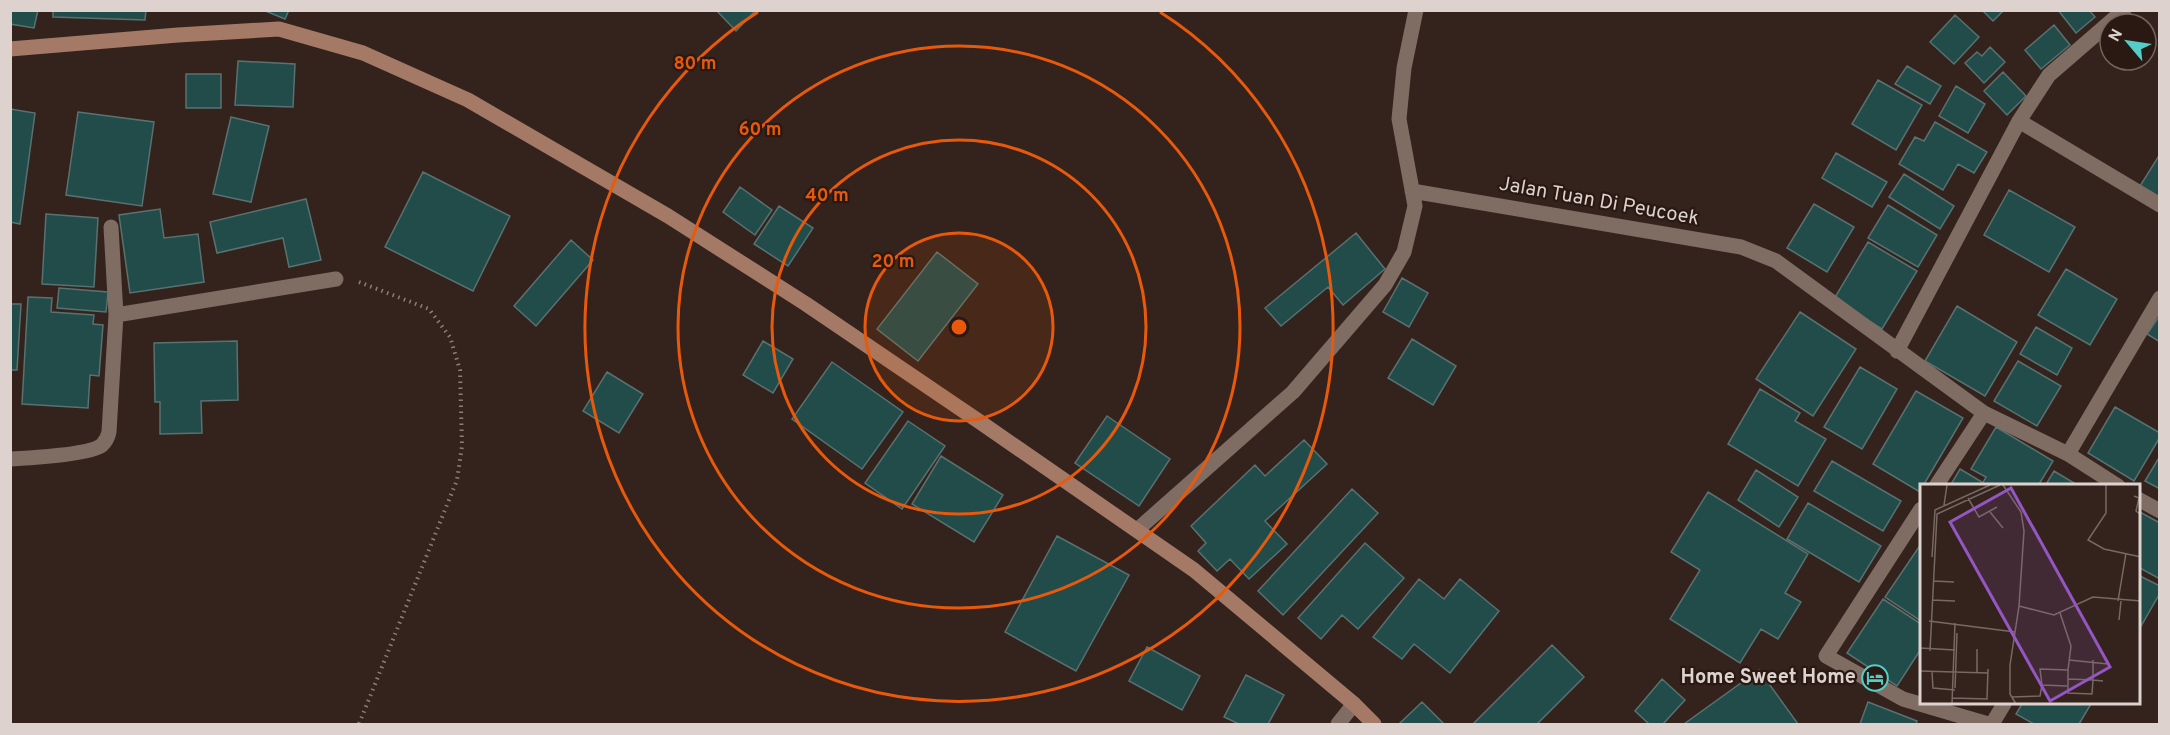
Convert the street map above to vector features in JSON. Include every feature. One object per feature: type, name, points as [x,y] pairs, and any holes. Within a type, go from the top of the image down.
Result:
[{"type":"main road","points":[[10,49],[178,34],[279,28],[363,53],[468,100],[668,216],[806,304],[1137,530],[1194,570],[1354,704],[1374,724]]},
{"type":"street","points":[[1137,530],[1293,392],[1378,293],[1404,252],[1415,206],[1399,119],[1404,68],[1416,10]]},
{"type":"street","points":[[1897,351],[2019,121],[2049,75],[2124,10]]},
{"type":"street","points":[[2019,121],[2160,205]]},
{"type":"street","name":"Jalan Tuan Di Peucoek","points":[[1412,191],[1741,247],[1776,261],[1984,413],[2068,454],[2115,484]]},
{"type":"street","points":[[10,459],[87,451],[100,446],[107,439],[116,315],[111,227]]},
{"type":"street","points":[[116,315],[336,279]]},
{"type":"street","points":[[2068,454],[2160,298]]},
{"type":"street","points":[[1937,484],[1984,413]]},
{"type":"street","points":[[2140,500],[2160,511]]},
{"type":"street","points":[[1920,511],[1826,656],[1903,699],[1920,704]]},
{"type":"street","points":[[1338,724],[1354,704]]},
{"type":"street","points":[[1924,705],[1990,724],[2003,705]]},
{"type":"path","points":[[336,279],[358,282],[429,309],[450,337],[460,370],[462,447],[457,480],[359,724]]},
{"type":"building","points":[[10,10],[38,10],[34,28],[10,24]]},
{"type":"building","points":[[53,10],[146,10],[145,20],[53,17]]},
{"type":"building","points":[[263,10],[289,10],[285,19]]},
{"type":"building","points":[[716,10],[756,10],[736,31]]},
{"type":"building","points":[[1982,10],[2004,10],[1993,21]]},
{"type":"building","points":[[2058,10],[2089,10],[2095,17],[2076,33]]},
{"type":"building","points":[[1955,15],[1979,37],[1954,64],[1930,42]]},
{"type":"building","points":[[2054,25],[2070,45],[2041,69],[2025,50]]},
{"type":"building","points":[[1990,47],[2005,62],[1984,83],[1965,63],[1977,52],[1982,56]]},
{"type":"building","points":[[238,61],[295,64],[293,107],[235,105]]},
{"type":"building","points":[[1907,66],[1941,86],[1930,104],[1895,84]]},
{"type":"building","points":[[2003,72],[2026,96],[2007,115],[1984,91]]},
{"type":"building","points":[[186,74],[221,74],[221,108],[186,108]]},
{"type":"building","points":[[1878,80],[1922,105],[1896,150],[1852,124]]},
{"type":"building","points":[[1956,86],[1985,104],[1968,133],[1939,116]]},
{"type":"building","points":[[10,109],[35,113],[20,224],[10,222]]},
{"type":"building","points":[[78,112],[154,122],[142,206],[66,195]]},
{"type":"building","points":[[231,117],[269,126],[251,202],[213,194]]},
{"type":"building","points":[[1935,122],[1987,152],[1974,173],[1958,164],[1943,190],[1899,164],[1915,137],[1924,141]]},
{"type":"building","points":[[1836,153],[1887,182],[1872,207],[1822,178]]},
{"type":"building","points":[[2160,154],[2160,198],[2140,186]]},
{"type":"building","points":[[423,172],[510,216],[473,291],[385,247]]},
{"type":"building","points":[[1904,174],[1954,206],[1940,229],[1889,197]]},
{"type":"building","points":[[740,187],[772,210],[755,235],[723,212]]},
{"type":"building","points":[[2009,190],[2075,227],[2049,272],[1984,235]]},
{"type":"building","points":[[306,199],[321,260],[289,267],[283,238],[217,253],[210,222]]},
{"type":"building","points":[[1814,204],[1854,227],[1827,272],[1787,248]]},
{"type":"building","points":[[1888,205],[1937,235],[1918,267],[1868,238]]},
{"type":"building","points":[[779,206],[813,228],[788,266],[754,244]]},
{"type":"building","points":[[160,209],[164,238],[198,234],[204,282],[130,293],[119,215]]},
{"type":"building","points":[[46,214],[98,218],[94,287],[42,284]]},
{"type":"building","points":[[1356,233],[1385,269],[1343,305],[1328,287],[1281,326],[1265,308]]},
{"type":"building","points":[[571,240],[593,260],[536,326],[514,306]]},
{"type":"building","points":[[1868,242],[1917,271],[1882,329],[1834,299]]},
{"type":"building","points":[[937,252],[978,284],[918,361],[877,329]]},
{"type":"building","points":[[2066,269],[2117,299],[2090,345],[2038,315]]},
{"type":"building","points":[[1402,278],[1428,293],[1409,327],[1383,312]]},
{"type":"building","points":[[59,288],[108,292],[106,312],[57,308]]},
{"type":"building","points":[[28,297],[52,298],[51,312],[94,315],[93,324],[103,325],[99,376],[90,375],[88,408],[22,404]]},
{"type":"building","points":[[10,304],[21,304],[17,370],[10,370]]},
{"type":"building","points":[[1957,306],[2017,342],[1985,396],[1925,361]]},
{"type":"building","points":[[1800,312],[1856,349],[1813,416],[1756,379]]},
{"type":"building","points":[[2160,315],[2160,342],[2147,334]]},
{"type":"building","points":[[2036,327],[2072,348],[2057,375],[2020,354]]},
{"type":"building","points":[[1412,339],[1456,366],[1433,405],[1388,378]]},
{"type":"building","points":[[237,341],[238,400],[201,401],[202,433],[160,434],[160,402],[155,402],[154,343]]},
{"type":"building","points":[[763,341],[793,359],[773,393],[743,375]]},
{"type":"building","points":[[2018,361],[2061,386],[2037,426],[1994,401]]},
{"type":"building","points":[[832,362],[903,412],[862,469],[792,419]]},
{"type":"building","points":[[1860,367],[1897,389],[1862,449],[1824,427]]},
{"type":"building","points":[[607,372],[643,394],[619,433],[583,411]]},
{"type":"building","points":[[1760,389],[1800,413],[1795,421],[1826,439],[1798,486],[1728,444]]},
{"type":"building","points":[[1916,391],[1963,418],[1924,484],[1920,484],[1920,492],[1873,464]]},
{"type":"building","points":[[2115,407],[2160,433],[2160,437],[2134,481],[2088,453]]},
{"type":"building","points":[[1107,416],[1170,459],[1139,506],[1075,463]]},
{"type":"building","points":[[908,421],[945,446],[902,509],[865,483]]},
{"type":"building","points":[[1996,427],[2053,461],[2039,484],[1982,484],[1986,477],[1971,469]]},
{"type":"building","points":[[1304,440],[1327,464],[1265,521],[1287,544],[1249,579],[1230,559],[1217,571],[1198,551],[1206,543],[1191,526],[1255,465],[1265,476]]},
{"type":"building","points":[[941,456],[1003,495],[974,542],[912,504]]},
{"type":"building","points":[[2160,456],[2160,489],[2145,481]]},
{"type":"building","points":[[1832,461],[1901,501],[1883,531],[1814,491]]},
{"type":"building","points":[[1960,469],[1982,482],[1981,484],[1951,484]]},
{"type":"building","points":[[1756,470],[1798,497],[1779,527],[1738,500]]},
{"type":"building","points":[[2054,471],[2076,484],[2046,484]]},
{"type":"building","points":[[1352,489],[1378,513],[1283,615],[1258,591]]},
{"type":"building","points":[[1708,492],[1808,554],[1785,593],[1801,602],[1778,639],[1761,629],[1740,663],[1670,619],[1700,570],[1671,552]]},
{"type":"building","points":[[1808,503],[1881,546],[1859,582],[1787,539]]},
{"type":"building","points":[[2140,512],[2160,523],[2160,579],[2140,568]]},
{"type":"building","points":[[1057,536],[1129,575],[1076,671],[1005,632]]},
{"type":"building","points":[[1365,543],[1404,578],[1358,629],[1342,615],[1321,639],[1298,618]]},
{"type":"building","points":[[1920,545],[1920,620],[1885,597]]},
{"type":"building","points":[[2140,576],[2160,586],[2160,593],[2141,626]]},
{"type":"building","points":[[1419,579],[1444,599],[1460,579],[1499,611],[1450,673],[1414,644],[1402,659],[1373,637]]},
{"type":"building","points":[[1883,599],[1920,623],[1920,651],[1897,686],[1847,653]]},
{"type":"building","points":[[1552,645],[1584,677],[1537,724],[1473,724]]},
{"type":"building","points":[[1147,647],[1200,676],[1182,710],[1129,681]]},
{"type":"building","points":[[1759,670],[1798,724],[1684,724]]},
{"type":"building","points":[[1246,675],[1284,695],[1268,724],[1239,724],[1224,717]]},
{"type":"building","points":[[1662,679],[1685,700],[1663,724],[1649,724],[1635,711]]},
{"type":"building","points":[[1422,702],[1444,724],[1399,724]]},
{"type":"building","points":[[1868,702],[1917,721],[1916,724],[1860,724]]},
{"type":"building","points":[[2021,705],[2090,705],[2079,724],[2034,724],[2016,714]]},
{"type":"place","name":"Home Sweet Home","points":[[1875,678]]}]
